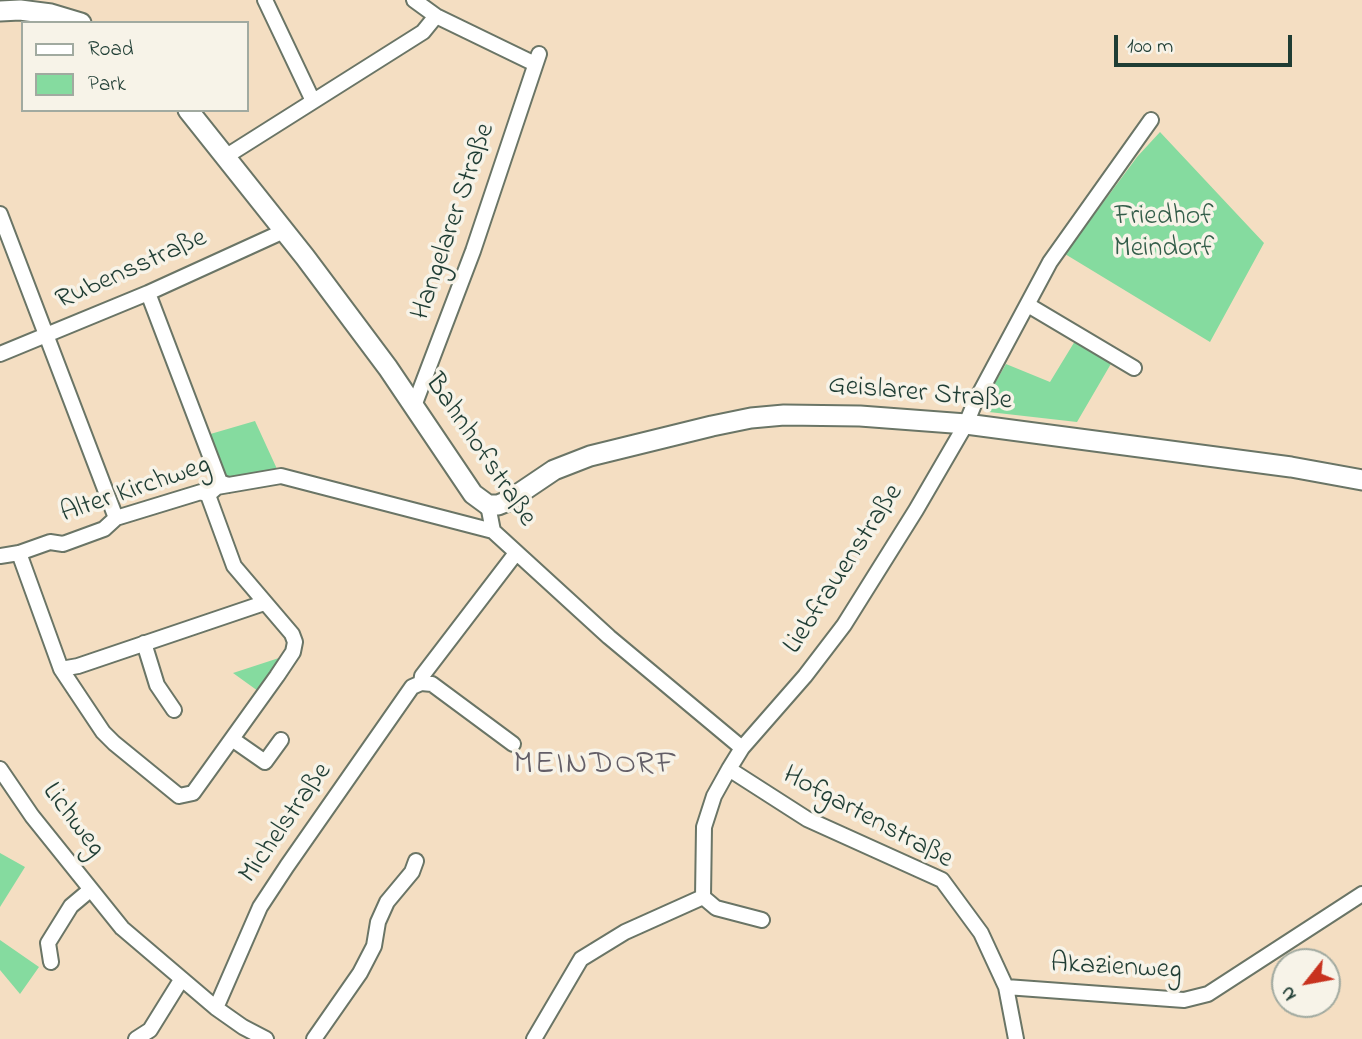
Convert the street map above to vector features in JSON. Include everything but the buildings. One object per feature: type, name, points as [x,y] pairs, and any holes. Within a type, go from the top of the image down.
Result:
[{"type":"main road","points":[[13,7],[74,21]]},
{"type":"main road","name":"Bahnhofstraße","points":[[190,112],[388,368],[473,494],[488,505]]},
{"type":"main road","name":"Geislarer Straße","points":[[488,505],[508,501],[538,479],[575,461],[751,418],[812,414],[965,424],[1291,467],[1362,480]]},
{"type":"street","points":[[265,0],[313,101]]},
{"type":"street","points":[[225,157],[423,32],[436,16],[414,0]]},
{"type":"street","name":"Hangelarer Straße","points":[[414,407],[473,251],[537,59],[436,16]]},
{"type":"street","name":"Liebfrauenstraße","points":[[703,897],[704,827],[714,796],[729,769],[742,748],[805,676],[844,625],[916,510],[965,424],[1050,262],[1152,120]]},
{"type":"street","points":[[0,214],[116,519]]},
{"type":"street","name":"Rubensstraße","points":[[0,354],[148,293],[284,231]]},
{"type":"street","points":[[148,293],[220,482],[228,485]]},
{"type":"street","points":[[1028,305],[1134,368]]},
{"type":"street","name":"Alter Kirchweg","points":[[0,556],[19,553],[50,542],[63,544],[104,529],[116,519],[201,492],[208,495],[217,487],[281,476],[493,531]]},
{"type":"street","points":[[19,553],[61,669],[103,732],[179,796],[193,793],[293,652],[295,642],[292,634],[234,566],[208,495]]},
{"type":"street","name":"Bahnhofstraße","points":[[488,505],[493,531],[609,637],[742,748]]},
{"type":"street","name":"Michelstraße","points":[[216,1008],[260,907],[412,687],[421,683],[422,676],[516,553]]},
{"type":"street","points":[[61,669],[78,666],[264,603]]},
{"type":"street","points":[[144,643],[157,685],[174,710]]},
{"type":"street","points":[[421,683],[432,684],[513,744]]},
{"type":"street","points":[[232,739],[265,762],[281,740]]},
{"type":"street","name":"Lichweg","points":[[0,769],[5,788],[122,928],[216,1008],[243,1027],[267,1039]]},
{"type":"street","name":"Hofgartenstraße","points":[[729,769],[807,819],[942,880],[981,933],[1006,987],[1017,1039]]},
{"type":"street","points":[[314,1039],[360,972],[374,946],[378,922],[387,902],[412,872],[416,861]]},
{"type":"street","name":"Lichweg","points":[[51,962],[48,943],[71,906],[90,890]]},
{"type":"street","name":"Akazienweg","points":[[1006,987],[1184,1000],[1208,994],[1362,894]]},
{"type":"street","points":[[534,1039],[581,959],[625,932],[703,897],[716,908],[762,920]]},
{"type":"street","points":[[136,1039],[150,1030],[181,980]]},
{"type":"green space","name":"Friedhof Meindorf","points":[[1160,132],[1264,243],[1210,342],[1065,254],[1137,157]]},
{"type":"green space","points":[[1075,341],[1112,362],[1077,422],[989,412],[986,407],[988,395],[1006,364],[1050,382]]},
{"type":"green space","points":[[255,421],[277,469],[232,481],[223,476],[207,435]]},
{"type":"green space","points":[[282,657],[258,691],[233,673]]},
{"type":"green space","points":[[0,853],[25,867],[0,907]]},
{"type":"green space","points":[[0,940],[39,967],[20,994],[0,970]]},
{"type":"district","name":"MEINDORF","points":[[596,767]]}]
